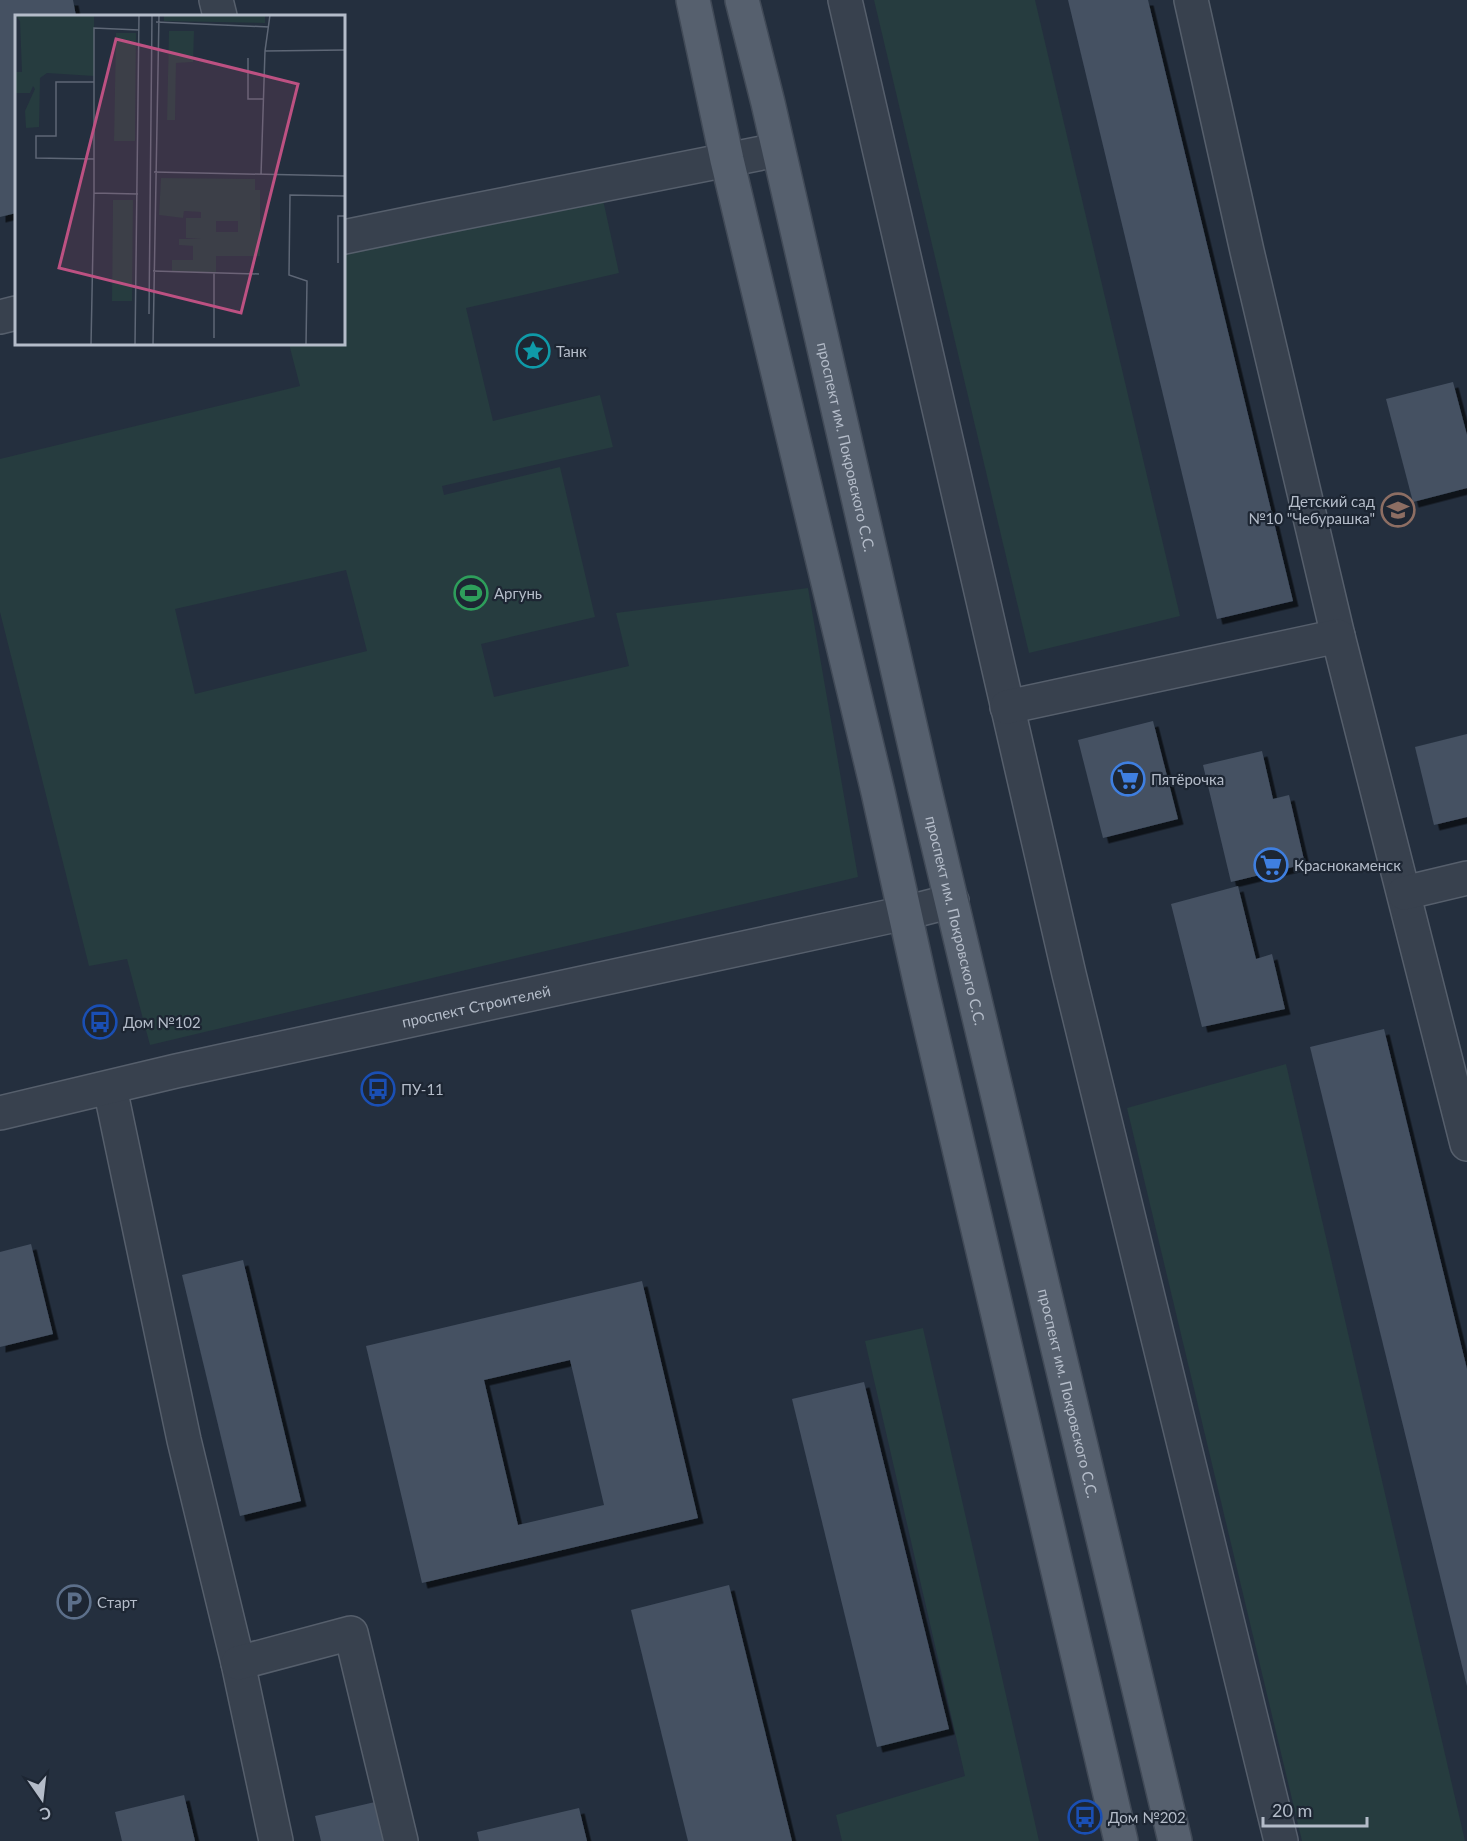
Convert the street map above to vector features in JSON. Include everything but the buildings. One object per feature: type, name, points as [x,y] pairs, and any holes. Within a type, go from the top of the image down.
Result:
[{"type":"main road","points":[[693,0],[727,160],[1121,1841]]},
{"type":"main road","name":"проспект им. Покровского С.С.","points":[[742,0],[924,786],[1175,1841]]},
{"type":"street","points":[[216,0],[219,15]]},
{"type":"street","points":[[845,0],[1069,974],[1281,1841]]},
{"type":"street","points":[[1191,0],[1246,251],[1338,636],[1467,1144]]},
{"type":"street","points":[[345,237],[777,150]]},
{"type":"street","points":[[0,317],[15,313]]},
{"type":"street","points":[[1007,707],[1338,636]]},
{"type":"street","points":[[1404,893],[1467,878]]},
{"type":"street","name":"проспект Строителей","points":[[0,1113],[176,1071],[952,901]]},
{"type":"street","points":[[110,1088],[184,1440],[238,1663],[276,1841]]},
{"type":"street","points":[[238,1663],[351,1633],[401,1841]]},
{"type":"green space","points":[[874,0],[1035,0],[1180,616],[1029,653]]},
{"type":"green space","points":[[600,186],[619,273],[466,308],[493,421],[600,395],[613,447],[442,486],[444,495],[560,467],[595,617],[481,644],[494,697],[629,666],[616,613],[808,588],[858,877],[150,1045],[127,959],[89,966],[0,612],[0,459],[300,386],[289,345],[345,345],[345,248]],"holes":[[[346,570],[367,651],[195,694],[175,609]]]},
{"type":"green space","points":[[1286,1064],[1465,1841],[1302,1841],[1127,1108]]},
{"type":"green space","points":[[923,1328],[1039,1841],[842,1841],[836,1815],[965,1776],[865,1341]]},
{"type":"place","name":"Танк","points":[[533,351]]},
{"type":"place","name":"Детский сад №10 \"Чебурашка\"","points":[[1398,510]]},
{"type":"place","name":"Аргунь","points":[[471,593]]},
{"type":"place","name":"Пятёрочка","points":[[1128,779]]},
{"type":"place","name":"Краснокаменск","points":[[1271,865]]},
{"type":"place","name":"Дом №102","points":[[100,1022]]},
{"type":"place","name":"ПУ-11","points":[[378,1089]]},
{"type":"place","name":"Старт","points":[[74,1602]]},
{"type":"place","name":"Дом №202","points":[[1085,1817]]}]
